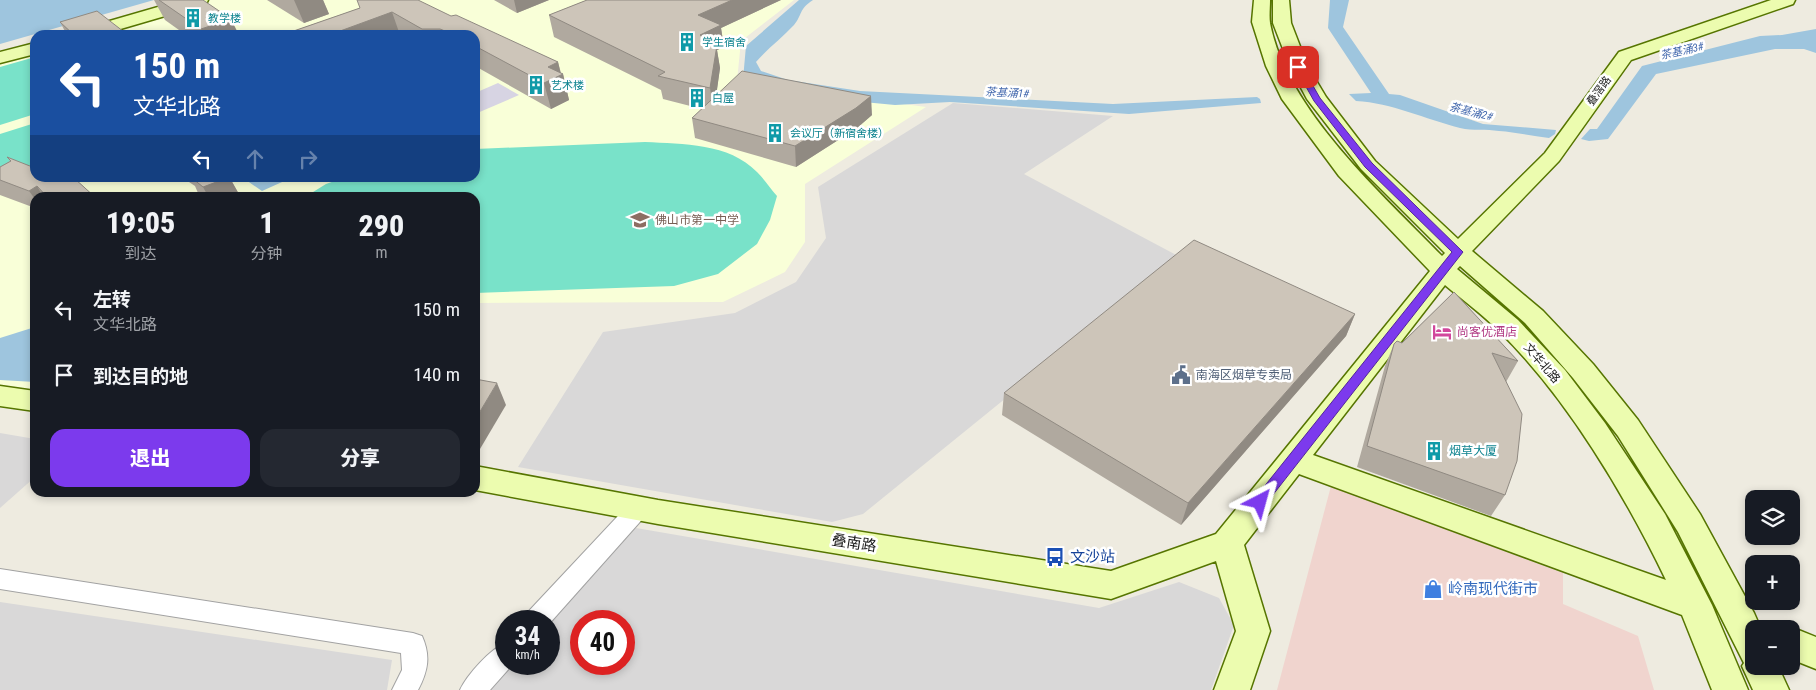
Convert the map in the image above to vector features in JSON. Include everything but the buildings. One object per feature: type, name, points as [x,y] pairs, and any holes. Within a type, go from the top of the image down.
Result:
[{"type":"street","points":[[98,30],[200,0]]},
{"type":"street","name":"文华北路","points":[[1262,0],[1261,22],[1275,66],[1292,99],[1346,170],[1450,261],[1534,317],[1584,371],[1628,428],[1688,523],[1745,626]]},
{"type":"street","name":"文华北路","points":[[1281,0],[1282,23],[1298,67],[1317,99],[1368,165],[1450,261],[1555,376],[1595,431],[1654,522],[1695,605],[1730,690]]},
{"type":"street","name":"叠滘路","points":[[1227,543],[1450,261],[1552,157],[1625,56],[1787,0]]},
{"type":"street","points":[[0,58],[30,49]]},
{"type":"street","points":[[0,396],[30,400]]},
{"type":"street","points":[[1293,460],[1695,605]]},
{"type":"street","name":"叠南路","points":[[480,479],[639,508],[1111,585],[1227,543]]},
{"type":"street","points":[[546,610],[639,508]]},
{"type":"street","points":[[1227,543],[1253,631],[1232,690]]},
{"type":"street","points":[[0,579],[413,644],[415,671],[405,690]]},
{"type":"street","points":[[1800,647],[1816,653]]},
{"type":"street","points":[[473,690],[495,666]]},
{"type":"street","points":[[1764,675],[1771,690]]},
{"type":"shaded area","name":"佛山市第一中学","points":[[196,0],[794,0],[741,41],[737,81],[926,107],[805,184],[805,242],[785,272],[723,302],[480,303],[480,192],[30,192],[30,396],[0,394],[0,57],[30,48],[30,182],[480,182],[480,30],[92,30]]},
{"type":"shaded area","points":[[498,83],[519,95],[480,112],[480,91]]},
{"type":"shaded area","points":[[953,103],[1113,116],[1024,174],[1180,257],[863,514],[832,522],[518,467],[603,332],[735,313],[796,282],[826,238],[818,187]]},
{"type":"shaded area","points":[[0,433],[30,438],[30,481],[0,508]]},
{"type":"shaded area","name":"岭南现代街市","points":[[1331,486],[1563,573],[1563,604],[1638,636],[1654,690],[1277,690]]},
{"type":"shaded area","points":[[636,528],[1099,608],[1179,582],[1219,598],[1234,625],[1211,690],[487,690],[501,675],[560,675],[560,610]]},
{"type":"shaded area","points":[[0,602],[392,660],[387,690],[0,690]]},
{"type":"green space","points":[[30,58],[30,116],[0,125],[0,67]]},
{"type":"green space","points":[[30,125],[30,167],[0,176],[0,134]]},
{"type":"green space","points":[[645,142],[705,147],[733,155],[746,162],[777,196],[770,220],[757,244],[718,274],[674,286],[480,293],[480,192],[313,192],[332,182],[480,182],[480,149]]},
{"type":"water","points":[[0,0],[154,0],[49,30],[30,30],[30,35],[0,44]]},
{"type":"water","points":[[799,0],[813,0],[803,9],[794,25],[756,62],[761,71],[788,80],[860,91],[1113,104],[1257,97],[1261,103],[1129,114],[950,102],[895,105],[811,97],[743,79],[746,46]]},
{"type":"water","points":[[1330,0],[1349,0],[1343,27],[1389,94],[1400,95],[1483,124],[1556,130],[1555,134],[1549,138],[1494,130],[1465,129],[1395,108],[1356,101],[1349,94],[1371,93],[1328,28]]},
{"type":"water","points":[[1816,29],[1816,53],[1804,49],[1775,49],[1656,74],[1608,139],[1589,141],[1581,139],[1590,129],[1597,129],[1642,66],[1760,36],[1782,35]]},
{"type":"water","points":[[249,182],[282,182],[262,191]]},
{"type":"water","points":[[30,329],[30,382],[0,380],[0,338]]},
{"type":"place","name":"教学楼","points":[[193,18]]},
{"type":"place","name":"学生宿舍","points":[[687,42]]},
{"type":"place","name":"艺术楼","points":[[536,85]]},
{"type":"place","name":"白屋","points":[[697,98]]},
{"type":"place","name":"会议厅（新宿舍楼）","points":[[775,133]]},
{"type":"place","name":"佛山市第一中学","points":[[640,220]]},
{"type":"place","name":"尚客优酒店","points":[[1442,332]]},
{"type":"place","name":"南海区烟草专卖局","points":[[1181,375]]},
{"type":"place","name":"烟草大厦","points":[[1434,451]]},
{"type":"place","name":"文沙站","points":[[1055,557]]},
{"type":"place","name":"岭南现代街市","points":[[1433,589]]},
{"type":"route","points":[[1260,502],[1458,252],[1368,165],[1317,99],[1298,67]]},
{"type":"water label","name":"茶基涌3#","points":[[1682,51]]},
{"type":"water label","name":"茶基涌1#","points":[[1007,93]]},
{"type":"water label","name":"茶基涌2#","points":[[1471,112]]}]
